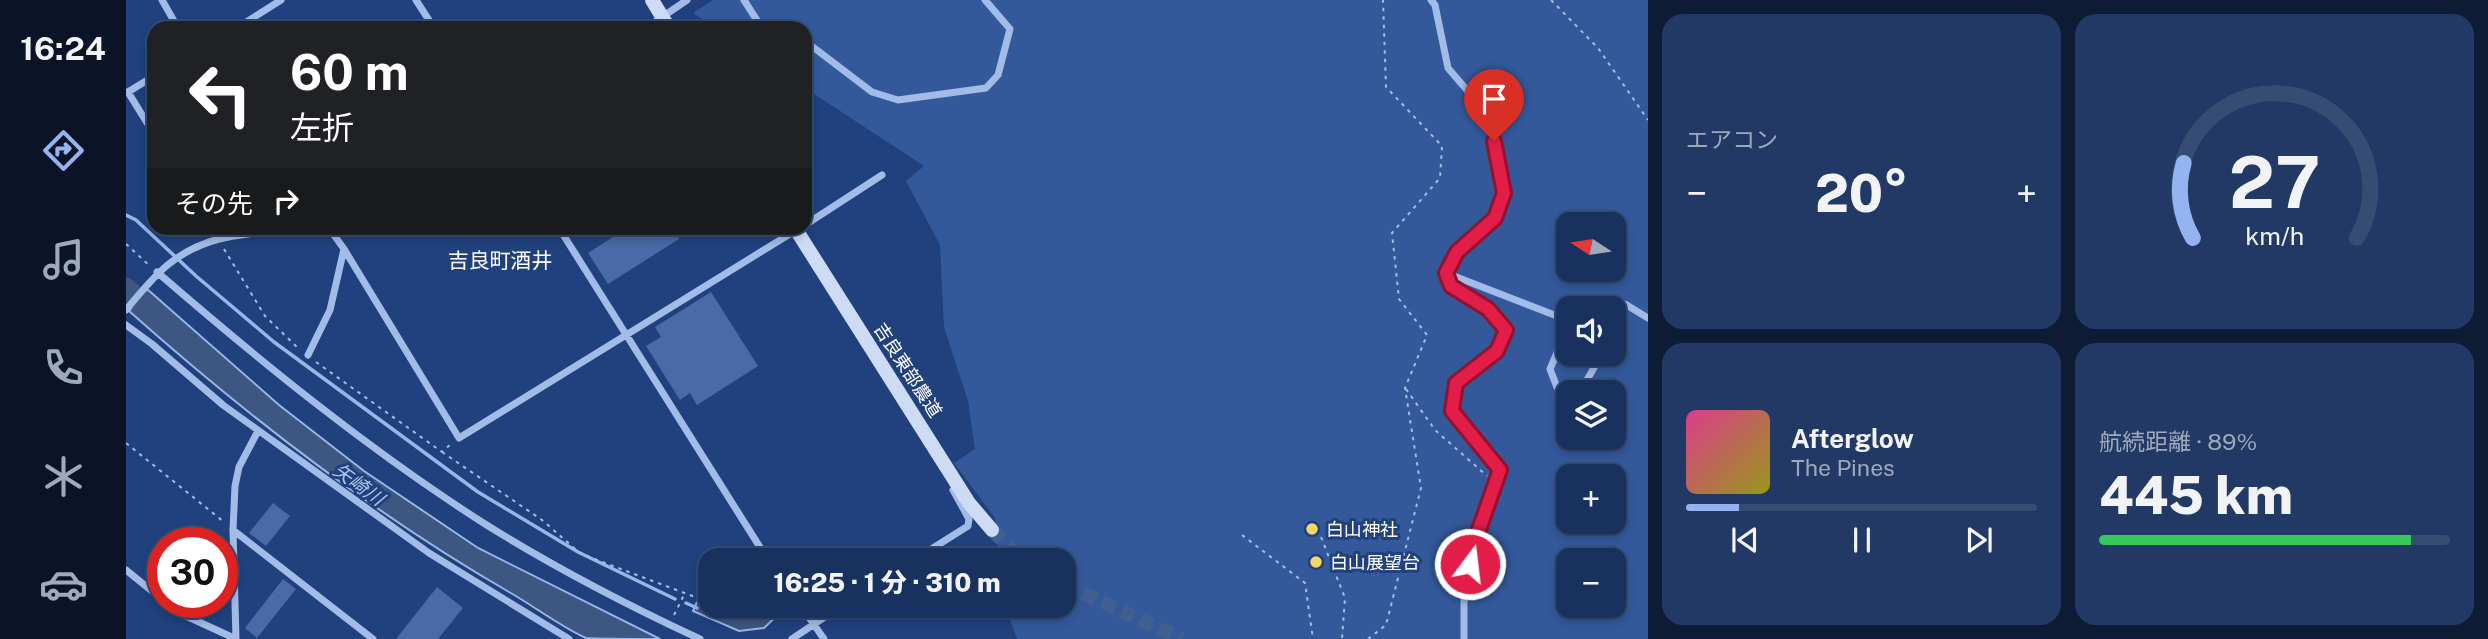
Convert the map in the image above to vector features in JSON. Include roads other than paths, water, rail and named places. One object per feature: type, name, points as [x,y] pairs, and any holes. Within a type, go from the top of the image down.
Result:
[{"type":"street","points":[[162,0],[174,21]]},
{"type":"street","points":[[247,21],[281,0]]},
{"type":"street","points":[[416,0],[430,21]]},
{"type":"street","points":[[652,0],[665,21]]},
{"type":"street","points":[[668,21],[687,0]]},
{"type":"street","points":[[744,0],[757,21]]},
{"type":"street","points":[[812,45],[872,92],[898,100],[986,88],[998,75],[1010,29],[985,0]]},
{"type":"street","points":[[1431,0],[1435,5],[1448,68],[1489,116],[1504,193],[1495,218],[1457,252],[1446,273],[1451,286],[1488,309],[1506,330],[1497,351],[1456,383],[1452,411],[1500,470],[1497,485],[1476,538],[1464,589],[1464,639]]},
{"type":"street","points":[[147,80],[128,92],[147,123]]},
{"type":"street","points":[[812,220],[882,175]]},
{"type":"street","points":[[216,235],[219,239]]},
{"type":"street","points":[[126,310],[157,272],[187,251],[219,239],[242,235]]},
{"type":"street","points":[[334,235],[459,438],[788,235]]},
{"type":"street","points":[[563,235],[760,548]]},
{"type":"street","name":"吉良東部農道","points":[[803,235],[969,503],[992,530]]},
{"type":"street","points":[[308,355],[330,310],[344,249]]},
{"type":"street","points":[[157,272],[243,346],[346,427],[474,516],[546,560],[700,639]]},
{"type":"street","points":[[1446,273],[1557,316],[1565,334],[1550,369],[1556,385]]},
{"type":"street","points":[[1626,305],[1648,318]]},
{"type":"street","points":[[126,325],[258,431],[429,553],[569,639]]},
{"type":"street","points":[[233,527],[235,486],[239,467],[258,431]]},
{"type":"street","points":[[933,548],[968,526],[969,519],[950,484],[951,473]]},
{"type":"street","points":[[238,534],[373,639]]},
{"type":"street","points":[[126,570],[147,587]]},
{"type":"street","points":[[190,618],[236,639],[235,618]]},
{"type":"street","points":[[811,618],[824,639]]},
{"type":"street","points":[[793,639],[821,618]]},
{"type":"water","points":[[147,289],[279,405],[364,471],[478,548],[660,639],[586,638],[408,530],[265,425],[129,311]]},
{"type":"water","points":[[698,601],[698,613],[693,611]]},
{"type":"water","points":[[709,618],[775,618],[764,628],[739,631]]},
{"type":"waterway","points":[[126,215],[147,230]]},
{"type":"waterway","points":[[152,235],[274,342],[478,492],[578,552],[675,599]]},
{"type":"waterway","name":"矢崎川","points":[[126,288],[153,313]]},
{"type":"waterway","points":[[686,603],[697,608]]},
{"type":"tunnel","points":[[992,530],[1010,548]]},
{"type":"tunnel","points":[[1076,590],[1182,639]]},
{"type":"place","name":"白山神社","points":[[1312,529]]},
{"type":"place","name":"白山展望台","points":[[1316,562]]},
{"type":"district","name":"吉良町酒井","points":[[500,260]]}]
